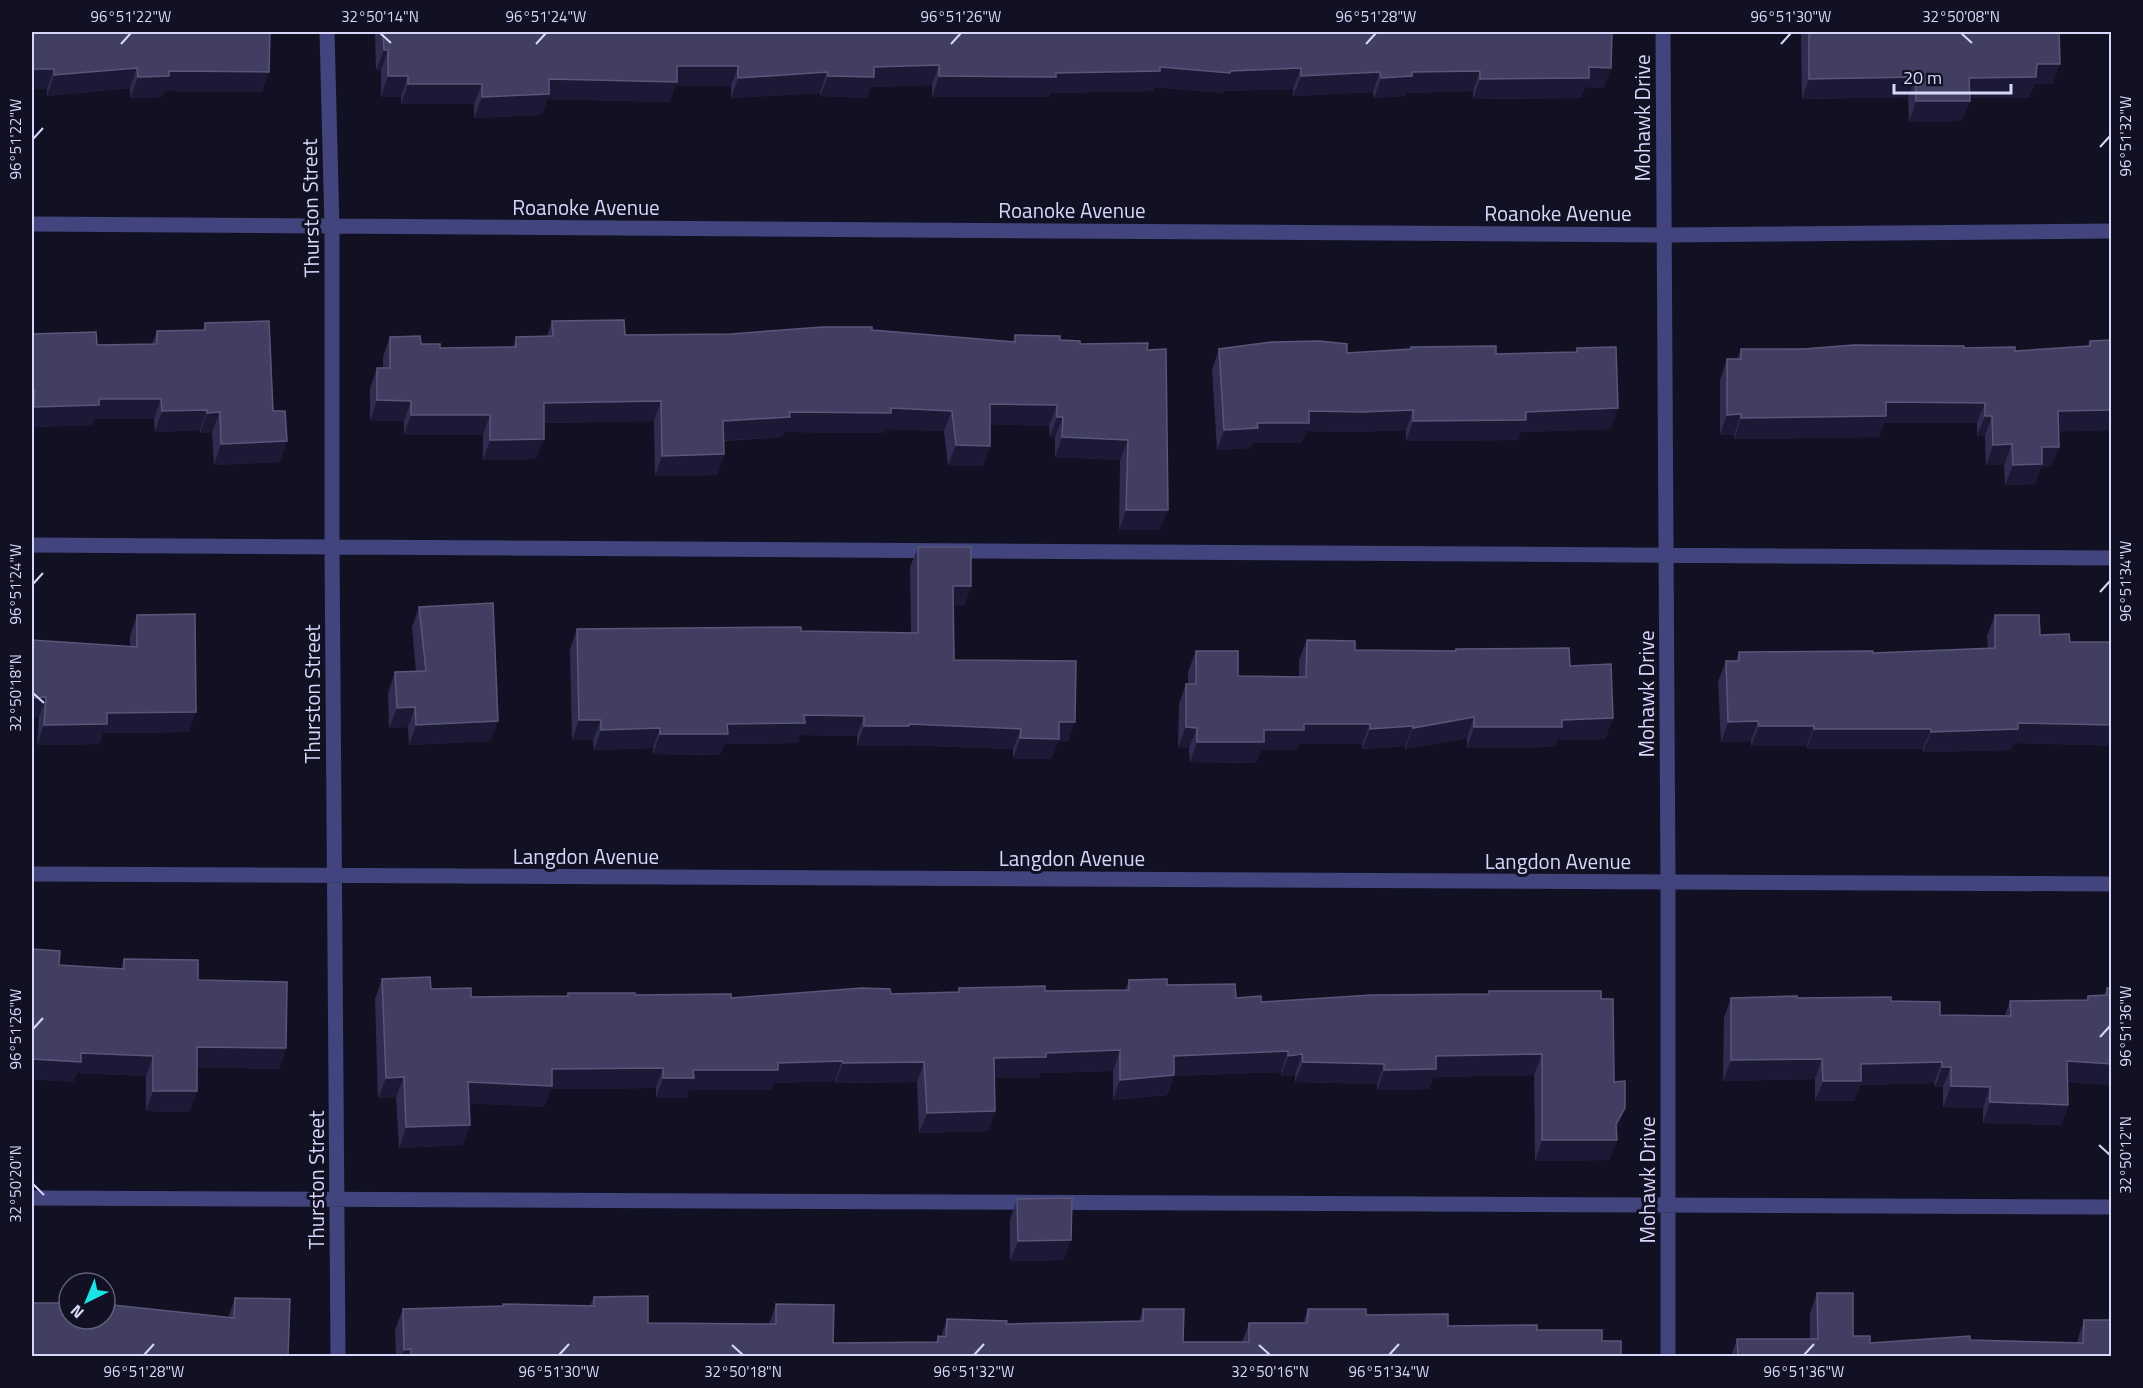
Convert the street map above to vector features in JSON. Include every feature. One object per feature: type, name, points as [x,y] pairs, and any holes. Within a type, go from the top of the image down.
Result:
[{"type":"street","name":"Thurston Street","points":[[327,32],[332,227],[338,1356]]},
{"type":"street","name":"Mohawk Drive","points":[[1663,32],[1668,1356]]},
{"type":"street","name":"Roanoke Avenue","points":[[32,225],[1663,235],[2112,231]]},
{"type":"street","points":[[32,545],[2112,558]]},
{"type":"street","name":"Langdon Avenue","points":[[32,874],[2112,884]]},
{"type":"street","points":[[32,1198],[2112,1207]]},
{"type":"building","points":[[32,32],[270,32],[269,72],[169,71],[169,76],[138,77],[137,68],[54,75],[54,69],[32,69]]},
{"type":"building","points":[[383,32],[1612,32],[1611,68],[1589,67],[1589,78],[1480,79],[1480,71],[1412,72],[1412,76],[1381,78],[1380,72],[1301,76],[1301,68],[1230,71],[1230,73],[1160,67],[1160,71],[1056,73],[1056,77],[939,76],[939,65],[874,67],[874,77],[828,76],[827,72],[738,78],[738,66],[677,66],[677,82],[549,79],[549,94],[482,97],[482,84],[408,84],[408,76],[388,76],[388,50],[384,50]]},
{"type":"building","points":[[1809,32],[2059,32],[2060,64],[2037,64],[2036,77],[1969,78],[1970,101],[1916,101],[1916,77],[1809,79]]},
{"type":"building","points":[[624,320],[625,335],[731,334],[822,327],[872,327],[872,330],[1015,342],[1015,335],[1060,336],[1060,340],[1080,341],[1080,344],[1148,343],[1147,350],[1166,349],[1168,510],[1126,510],[1128,440],[1062,437],[1063,417],[1057,417],[1057,405],[990,404],[990,446],[956,445],[952,411],[891,408],[891,413],[789,412],[790,417],[723,421],[724,454],[662,456],[661,401],[544,403],[544,439],[490,440],[490,415],[411,415],[411,401],[377,400],[377,368],[390,368],[390,337],[420,336],[421,344],[440,344],[440,348],[516,347],[516,337],[553,336],[552,321]]},
{"type":"building","points":[[269,321],[273,411],[285,411],[287,441],[221,444],[220,412],[162,411],[161,399],[99,399],[99,405],[34,407],[32,334],[96,332],[97,345],[157,344],[157,331],[205,330],[205,323]]},
{"type":"building","points":[[2112,340],[2112,410],[2058,411],[2059,447],[2042,447],[2042,464],[2013,465],[2012,444],[1993,445],[1992,416],[1985,416],[1985,403],[1886,402],[1886,416],[1741,418],[1741,414],[1727,415],[1727,359],[1741,359],[1741,349],[1804,349],[1854,345],[2015,347],[2015,351],[2090,346],[2090,341]]},
{"type":"building","points":[[1320,341],[1347,344],[1347,353],[1411,349],[1411,347],[1496,346],[1496,354],[1577,352],[1577,348],[1616,347],[1618,408],[1526,412],[1526,420],[1413,421],[1413,410],[1309,411],[1309,423],[1257,423],[1258,428],[1224,430],[1219,349],[1271,342]]},
{"type":"building","points":[[918,547],[971,547],[971,586],[953,586],[954,660],[1076,661],[1075,722],[1059,722],[1059,739],[1020,738],[1021,729],[909,724],[909,726],[864,726],[864,716],[804,715],[805,723],[727,724],[728,734],[660,734],[660,728],[601,730],[601,720],[579,720],[577,629],[801,627],[801,631],[918,633]]},
{"type":"building","points":[[493,603],[498,721],[416,725],[415,707],[397,708],[395,672],[426,671],[419,607]]},
{"type":"building","points":[[195,614],[196,712],[107,713],[107,724],[44,725],[46,697],[32,698],[32,640],[137,647],[137,615]]},
{"type":"building","points":[[1995,615],[2039,615],[2040,635],[2069,634],[2070,642],[2112,642],[2112,725],[2018,723],[2018,729],[1931,732],[1931,729],[1814,729],[1814,726],[1759,726],[1758,721],[1728,722],[1726,661],[1739,661],[1739,652],[1873,651],[1873,653],[1995,648]]},
{"type":"building","points":[[1307,640],[1355,641],[1355,650],[1456,651],[1456,649],[1569,648],[1570,666],[1611,664],[1613,718],[1562,720],[1562,727],[1474,727],[1474,717],[1413,728],[1413,726],[1370,729],[1370,724],[1304,724],[1304,730],[1264,730],[1264,742],[1197,742],[1197,728],[1186,727],[1186,684],[1196,684],[1196,651],[1238,651],[1238,676],[1306,677]]},
{"type":"building","points":[[32,949],[60,951],[59,965],[124,969],[124,959],[198,960],[198,980],[287,982],[286,1048],[197,1047],[197,1091],[153,1091],[153,1056],[81,1053],[81,1062],[32,1059]]},
{"type":"building","points":[[430,977],[431,989],[471,988],[471,997],[635,993],[635,995],[731,994],[731,998],[862,988],[890,989],[891,994],[959,992],[959,988],[1045,986],[1045,991],[1129,990],[1129,980],[1167,979],[1167,985],[1235,984],[1236,998],[1261,996],[1261,1002],[1372,995],[1489,994],[1489,991],[1601,991],[1601,999],[1613,999],[1614,1082],[1625,1081],[1625,1108],[1616,1124],[1617,1140],[1542,1140],[1542,1054],[1436,1056],[1436,1069],[1384,1070],[1384,1064],[1303,1062],[1302,1054],[1288,1056],[1288,1051],[1174,1056],[1174,1075],[1120,1080],[1120,1050],[1046,1053],[1046,1057],[994,1058],[995,1111],[927,1113],[924,1062],[843,1063],[842,1061],[778,1063],[778,1070],[693,1070],[694,1078],[663,1078],[663,1068],[552,1069],[552,1086],[468,1082],[470,1125],[406,1127],[404,1077],[386,1078],[382,979]]},
{"type":"building","points":[[2107,988],[2112,988],[2112,1064],[2067,1061],[2068,1105],[1990,1102],[1990,1087],[1951,1086],[1951,1067],[1942,1067],[1942,1062],[1861,1064],[1861,1081],[1823,1081],[1822,1059],[1731,1060],[1731,998],[1891,997],[1891,1001],[1940,1002],[1940,1015],[2011,1016],[2010,1001],[2088,1000],[2088,996],[2107,995]]},
{"type":"building","points":[[1072,1198],[1071,1240],[1018,1241],[1017,1199]]},
{"type":"building","points":[[1817,1293],[1853,1293],[1853,1336],[1870,1336],[1870,1343],[1970,1336],[1970,1340],[2083,1343],[2084,1320],[2112,1320],[2112,1356],[1738,1356],[1737,1339],[1818,1339]]},
{"type":"building","points":[[648,1296],[648,1323],[776,1324],[776,1304],[834,1305],[833,1343],[938,1342],[938,1336],[946,1337],[947,1319],[1007,1321],[1006,1324],[1143,1321],[1143,1309],[1184,1309],[1183,1342],[1249,1342],[1249,1323],[1307,1323],[1308,1309],[1366,1309],[1366,1315],[1448,1314],[1448,1326],[1537,1325],[1537,1330],[1602,1330],[1602,1341],[1621,1341],[1621,1356],[411,1356],[411,1349],[404,1350],[403,1309],[503,1306],[503,1304],[594,1306],[594,1297]]},
{"type":"building","points":[[235,1298],[290,1299],[288,1356],[32,1356],[32,1303],[57,1303],[57,1331],[117,1331],[117,1305],[234,1318]]}]
